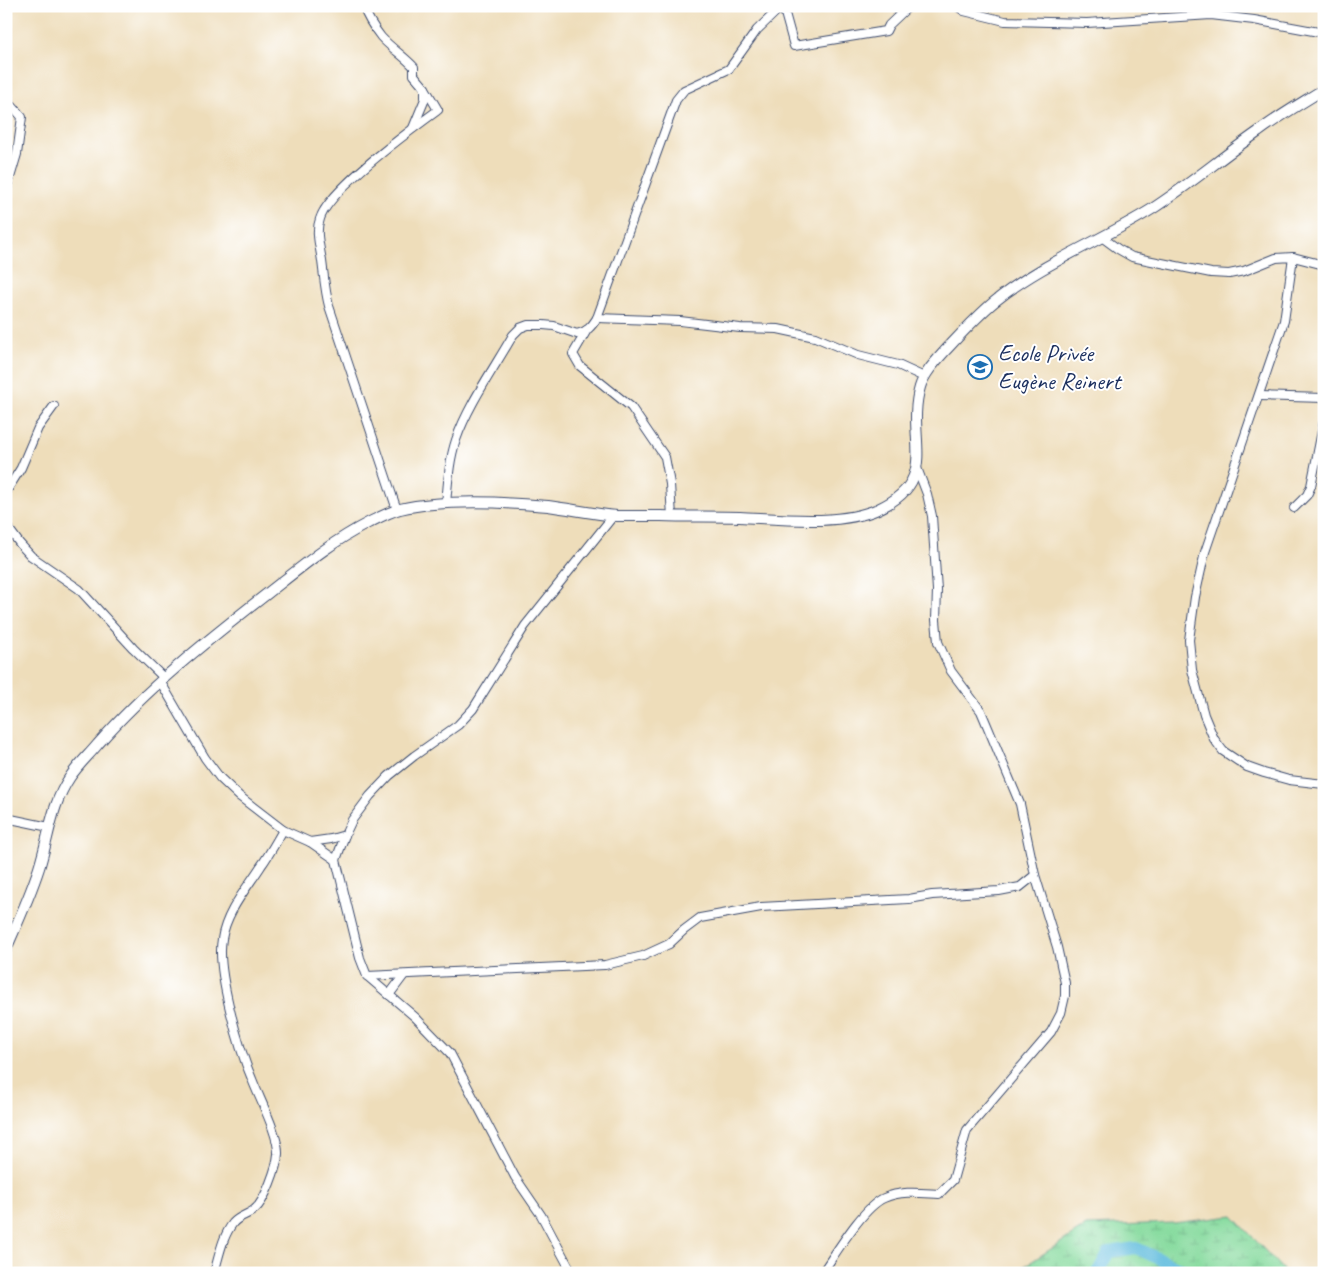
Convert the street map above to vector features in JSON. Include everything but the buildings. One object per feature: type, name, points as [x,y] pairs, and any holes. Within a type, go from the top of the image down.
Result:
[{"type":"street","points":[[672,517],[670,484],[665,457],[631,407],[580,366],[573,354],[596,318],[676,100],[684,90],[728,69],[752,37],[782,6],[794,46],[886,31],[889,25],[909,6]]},
{"type":"street","points":[[957,6],[964,11],[1005,21],[1086,23],[1211,15],[1324,32]]},
{"type":"street","points":[[363,7],[382,38],[414,67],[414,76],[425,88],[438,110],[348,182],[332,199],[320,218],[318,232],[328,306],[397,510]]},
{"type":"street","points":[[412,129],[425,99],[425,88]]},
{"type":"street","points":[[6,949],[21,918],[40,865],[58,800],[70,778],[118,721],[162,679],[311,558],[354,530],[397,510],[446,504],[550,506],[614,516],[808,520],[855,516],[877,509],[894,500],[914,480],[917,468],[916,411],[920,387],[924,377],[956,340],[994,302],[1032,276],[1104,238],[1175,194],[1263,128],[1324,89]]},
{"type":"street","points":[[6,99],[22,117],[17,154],[6,191]]},
{"type":"street","points":[[1104,238],[1118,249],[1132,256],[1211,274],[1229,274],[1244,271],[1276,258],[1293,257],[1324,265]]},
{"type":"street","points":[[1293,257],[1284,321],[1205,552],[1195,596],[1189,640],[1192,670],[1204,715],[1214,739],[1223,752],[1247,767],[1264,773],[1290,780],[1324,784]]},
{"type":"street","points":[[596,318],[680,321],[740,328],[778,329],[815,337],[858,355],[898,365],[924,377]]},
{"type":"street","points":[[446,504],[449,468],[457,439],[468,413],[513,335],[520,328],[528,325],[554,326],[577,334],[588,329]]},
{"type":"street","points":[[1259,396],[1324,398]]},
{"type":"street","points":[[6,492],[20,468],[38,428],[54,406]]},
{"type":"street","points":[[1294,508],[1307,495],[1324,421]]},
{"type":"street","points":[[822,1273],[869,1208],[884,1198],[909,1192],[939,1194],[953,1180],[967,1130],[1051,1032],[1061,1013],[1065,996],[1065,982],[1035,875],[1020,804],[981,711],[951,671],[938,642],[932,516],[927,494],[917,468]]},
{"type":"street","points":[[570,1269],[541,1215],[515,1177],[450,1053],[415,1017],[367,976],[360,958],[336,860],[352,820],[370,796],[389,776],[458,724],[473,709],[525,626],[614,516]]},
{"type":"street","points":[[6,525],[31,556],[80,589],[162,679],[204,758],[220,778],[239,796],[283,830],[310,842],[336,860]]},
{"type":"street","points":[[6,818],[49,827]]},
{"type":"street","points":[[214,1273],[226,1235],[237,1219],[256,1209],[268,1188],[278,1154],[278,1141],[250,1075],[234,1023],[226,990],[221,956],[222,939],[229,919],[283,830]]},
{"type":"street","points":[[310,842],[331,839],[345,834]]},
{"type":"street","points":[[367,976],[605,965],[643,956],[669,944],[700,918],[761,907],[909,899],[932,895],[999,891],[1020,887],[1035,875]]},
{"type":"street","points":[[389,995],[404,975]]},
{"type":"green space","points":[[1233,1216],[1286,1273],[1014,1273],[1086,1226],[1173,1223]]},
{"type":"waterway","points":[[1097,1273],[1109,1252],[1136,1248],[1190,1273]]},
{"type":"place","name":"Ecole Privée Eugène Reinert","points":[[980,367]]}]
